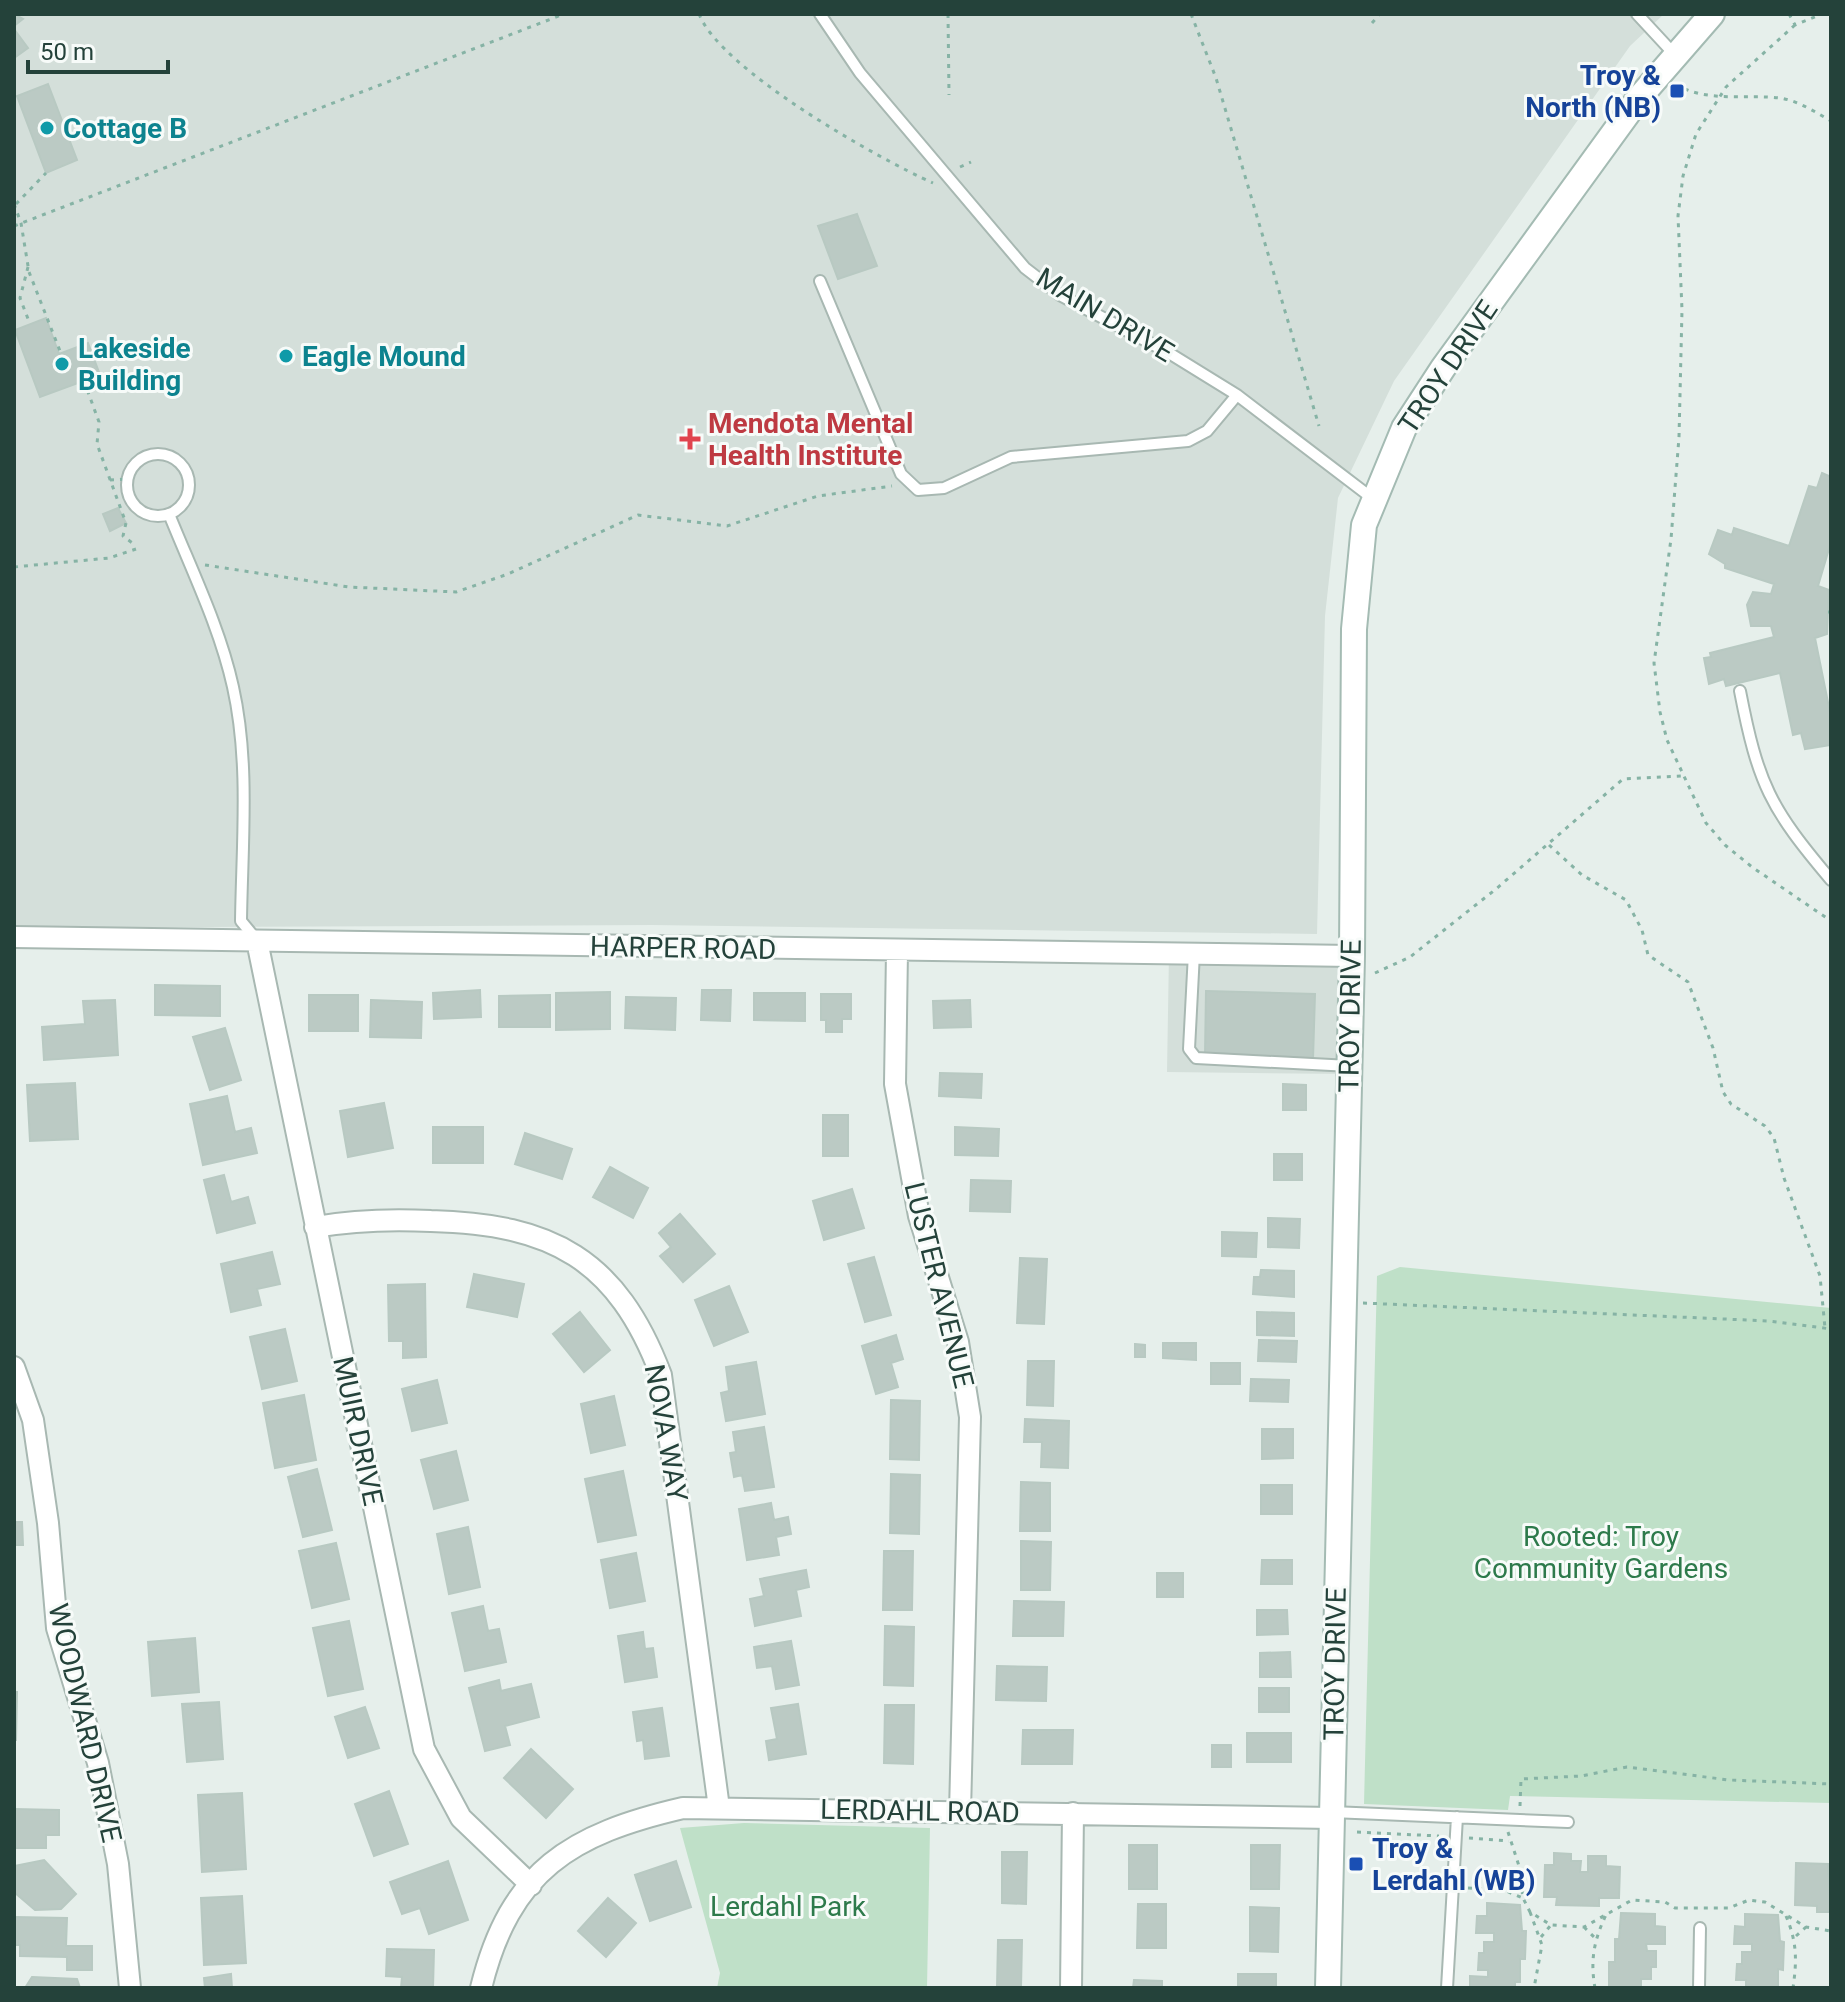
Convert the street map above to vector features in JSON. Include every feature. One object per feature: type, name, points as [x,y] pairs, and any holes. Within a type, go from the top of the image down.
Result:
[{"type":"street","name":"TROY DRIVE","points":[[1328,1988],[1350,1066],[1354,629],[1360,550],[1372,498],[1404,428],[1443,368],[1622,122],[1712,14]]},
{"type":"street","name":"HARPER ROAD","points":[[14,937],[1352,956]]},
{"type":"street","name":"MUIR DRIVE","points":[[257,941],[424,1749],[461,1818],[531,1885]]},
{"type":"street","name":"LUSTER AVENUE","points":[[897,951],[895,1084],[919,1216],[958,1342],[970,1417],[960,1812]]},
{"type":"street","name":"NOVA WAY","points":[[315,1227],[365,1219],[484,1222],[550,1241],[603,1276],[626,1303],[646,1335],[661,1375],[719,1808]]},
{"type":"street","name":"WOODWARD DRIVE","points":[[14,1367],[33,1420],[48,1523],[57,1628],[98,1763],[118,1864],[130,1988]]},
{"type":"street","name":"LERDAHL ROAD","points":[[481,1988],[488,1957],[511,1909],[548,1864],[571,1847],[623,1822],[683,1808],[1332,1815]]},
{"type":"street","points":[[1071,1988],[1073,1813]]},
{"type":"lane","name":"MAIN DRIVE","points":[[820,14],[860,73],[1025,268],[1060,295],[1169,353],[1237,395],[1372,498]]},
{"type":"lane","points":[[1637,14],[1668,64]]},
{"type":"lane","points":[[820,281],[908,484],[918,490],[944,488],[1011,457],[1188,441],[1207,431],[1237,395]]},
{"type":"lane","points":[[155,453],[175,458],[188,473],[189,493],[178,510],[169,514],[159,516],[140,511],[129,497],[127,479],[137,462],[155,453]]},
{"type":"lane","points":[[169,514],[233,686],[242,761],[241,921],[257,941]]},
{"type":"lane","points":[[1740,691],[1751,749],[1766,793],[1791,832],[1831,880]]},
{"type":"lane","points":[[1194,953],[1189,1049],[1196,1058],[1350,1066]]},
{"type":"lane","points":[[1332,1815],[1568,1822]]},
{"type":"lane","points":[[1447,1988],[1449,1924],[1456,1887],[1457,1817]]},
{"type":"lane","points":[[1699,1988],[1700,1928]]},
{"type":"path","points":[[14,226],[564,14]]},
{"type":"path","points":[[699,14],[730,58],[892,164],[935,183],[971,162]]},
{"type":"path","points":[[948,14],[949,95]]},
{"type":"path","points":[[1191,14],[1216,78],[1319,426]]},
{"type":"path","points":[[1372,23],[1380,14]]},
{"type":"path","points":[[1789,14],[1795,25]]},
{"type":"path","points":[[1822,14],[1795,25],[1721,95],[1696,134],[1683,176],[1678,216],[1682,310],[1679,437],[1671,539],[1654,663],[1667,740],[1706,823],[1725,845],[1752,867],[1831,921]]},
{"type":"path","points":[[1668,64],[1683,89],[1783,99],[1804,105],[1831,121]]},
{"type":"path","points":[[46,173],[14,205],[21,223],[28,265],[60,351]]},
{"type":"path","points":[[28,265],[20,298],[30,324]]},
{"type":"path","points":[[14,567],[109,558],[135,547],[123,536],[126,523],[97,444],[99,422],[84,381]]},
{"type":"path","points":[[110,480],[127,479]]},
{"type":"path","points":[[189,562],[349,587],[456,592],[495,580],[638,515],[727,526],[818,496],[908,484]]},
{"type":"path","points":[[1375,973],[1410,957],[1549,845],[1623,779],[1684,776]]},
{"type":"path","points":[[1549,845],[1582,875],[1626,900],[1642,930],[1648,955],[1688,982],[1713,1048],[1723,1092],[1731,1104],[1765,1126],[1781,1157],[1784,1178],[1820,1276],[1825,1328]]},
{"type":"path","points":[[1343,1302],[1769,1321],[1831,1329]]},
{"type":"path","points":[[1520,1820],[1521,1779],[1581,1776],[1617,1767],[1729,1780],[1831,1784]]},
{"type":"path","points":[[1507,1819],[1509,1841],[1519,1866],[1523,1898],[1541,1937],[1536,1987]]},
{"type":"path","points":[[1357,1832],[1439,1836]]},
{"type":"path","points":[[1468,1838],[1509,1841]]},
{"type":"path","points":[[1456,1887],[1506,1891],[1523,1898]]},
{"type":"path","points":[[1530,1912],[1551,1925],[1584,1927],[1632,1900],[1665,1902],[1675,1908],[1729,1908],[1749,1900],[1765,1902],[1806,1927],[1831,1931]]},
{"type":"path","points":[[1595,1988],[1591,1967],[1595,1938],[1606,1915]]},
{"type":"path","points":[[1786,1916],[1794,1932],[1796,1950],[1793,1988]]},
{"type":"path","points":[[1541,1937],[1551,1925]]},
{"type":"path","points":[[1584,1927],[1595,1938]]},
{"type":"path","points":[[1796,1936],[1806,1927]]},
{"type":"shaded area","name":"Mendota Mental Health Institute","points":[[14,14],[1664,14],[1630,46],[1394,381],[1338,498],[1325,616],[1317,934],[652,925],[14,928]]},
{"type":"shaded area","points":[[1169,953],[1352,956],[1349,1074],[1167,1072]]},
{"type":"green space","name":"Rooted: Troy Community Gardens","points":[[1400,1267],[1831,1308],[1831,1803],[1510,1796],[1508,1810],[1364,1804],[1377,1276]]},
{"type":"green space","name":"Lerdahl Park","points":[[744,1823],[930,1828],[927,1988],[717,1988],[720,1973],[680,1828]]},
{"type":"building","points":[[14,14],[23,19],[14,26]]},
{"type":"building","points":[[14,29],[28,48],[14,58]]},
{"type":"building","name":"Cottage B","points":[[48,84],[77,160],[46,173],[17,96]]},
{"type":"building","points":[[857,214],[877,266],[838,279],[818,226]]},
{"type":"building","name":"Lakeside Building","points":[[46,318],[59,354],[88,343],[100,375],[40,397],[15,330]]},
{"type":"building","points":[[1822,473],[1831,477],[1831,542],[1818,586],[1829,590],[1827,634],[1815,638],[1831,717],[1831,745],[1805,749],[1801,733],[1793,735],[1780,673],[1726,686],[1724,679],[1709,684],[1704,658],[1711,657],[1710,653],[1774,637],[1771,626],[1751,626],[1747,605],[1753,592],[1771,594],[1774,584],[1725,568],[1725,564],[1709,554],[1718,530],[1732,535],[1734,528],[1789,546],[1809,486],[1817,488]]},
{"type":"building","points":[[118,508],[126,523],[110,531],[103,514]]},
{"type":"building","points":[[155,985],[220,986],[220,1016],[155,1015]]},
{"type":"building","points":[[480,990],[481,1017],[434,1019],[433,993]]},
{"type":"building","points":[[702,990],[731,990],[730,1021],[701,1020]]},
{"type":"building","points":[[1206,991],[1315,994],[1313,1059],[1205,1056]]},
{"type":"building","points":[[610,992],[610,1029],[556,1030],[556,993]]},
{"type":"building","points":[[754,993],[805,993],[805,1021],[754,1020]]},
{"type":"building","points":[[821,994],[851,994],[851,1019],[842,1019],[842,1032],[826,1032],[826,1020],[821,1020]]},
{"type":"building","points":[[309,995],[358,995],[358,1031],[309,1031]]},
{"type":"building","points":[[550,995],[550,1027],[499,1027],[499,996]]},
{"type":"building","points":[[626,997],[676,998],[675,1030],[625,1028]]},
{"type":"building","points":[[115,1000],[118,1055],[44,1060],[42,1027],[85,1024],[83,1001]]},
{"type":"building","points":[[371,1000],[422,1002],[421,1038],[370,1037]]},
{"type":"building","points":[[970,1000],[971,1027],[934,1028],[933,1001]]},
{"type":"building","points":[[225,1028],[241,1080],[210,1090],[193,1037]]},
{"type":"building","points":[[940,1073],[982,1074],[981,1098],[939,1096]]},
{"type":"building","points":[[75,1083],[78,1139],[30,1141],[27,1085]]},
{"type":"building","points":[[1283,1084],[1306,1085],[1306,1110],[1283,1110]]},
{"type":"building","points":[[227,1096],[235,1132],[251,1128],[257,1153],[203,1165],[190,1104]]},
{"type":"building","points":[[384,1103],[393,1148],[348,1157],[340,1111]]},
{"type":"building","points":[[823,1115],[848,1115],[848,1156],[823,1156]]},
{"type":"building","points":[[433,1127],[483,1127],[483,1163],[433,1163]]},
{"type":"building","points":[[955,1127],[999,1129],[998,1156],[955,1155]]},
{"type":"building","points":[[525,1133],[572,1149],[562,1179],[515,1164]]},
{"type":"building","points":[[1274,1154],[1302,1154],[1302,1180],[1274,1180]]},
{"type":"building","points":[[610,1167],[648,1188],[633,1218],[593,1197]]},
{"type":"building","points":[[224,1175],[231,1202],[248,1197],[255,1223],[217,1233],[204,1180]]},
{"type":"building","points":[[971,1180],[1011,1181],[1010,1212],[970,1211]]},
{"type":"building","points":[[852,1189],[864,1228],[824,1240],[813,1201]]},
{"type":"building","points":[[680,1214],[715,1254],[683,1282],[660,1256],[671,1247],[659,1233]]},
{"type":"building","points":[[1268,1218],[1300,1219],[1299,1248],[1268,1247]]},
{"type":"building","points":[[1222,1232],[1257,1233],[1256,1257],[1222,1256]]},
{"type":"building","points":[[272,1252],[280,1284],[257,1289],[261,1305],[231,1312],[221,1264]]},
{"type":"building","points":[[874,1257],[891,1315],[865,1322],[848,1264]]},
{"type":"building","points":[[1020,1258],[1047,1259],[1044,1324],[1017,1323]]},
{"type":"building","points":[[1261,1270],[1294,1271],[1294,1297],[1253,1294],[1254,1277],[1260,1277]]},
{"type":"building","points":[[474,1274],[524,1284],[517,1317],[467,1307]]},
{"type":"building","points":[[425,1284],[426,1357],[403,1358],[403,1341],[389,1341],[388,1285]]},
{"type":"building","points":[[729,1286],[748,1332],[714,1346],[695,1300]]},
{"type":"building","points":[[580,1312],[610,1350],[584,1372],[553,1334]]},
{"type":"building","points":[[1257,1312],[1294,1313],[1294,1336],[1257,1335]]},
{"type":"building","points":[[285,1329],[297,1381],[262,1389],[250,1337]]},
{"type":"building","points":[[896,1335],[903,1359],[891,1363],[898,1387],[876,1394],[862,1346]]},
{"type":"building","points":[[1259,1340],[1297,1341],[1296,1362],[1258,1361]]},
{"type":"building","points":[[1163,1343],[1196,1343],[1196,1360],[1163,1358]]},
{"type":"building","points":[[1135,1344],[1145,1345],[1145,1357],[1135,1357]]},
{"type":"building","points":[[1028,1361],[1054,1361],[1053,1406],[1027,1405]]},
{"type":"building","points":[[756,1362],[765,1414],[726,1421],[721,1393],[729,1391],[726,1367]]},
{"type":"building","points":[[1211,1363],[1240,1363],[1240,1384],[1211,1384]]},
{"type":"building","points":[[1251,1379],[1289,1380],[1288,1402],[1250,1401]]},
{"type":"building","points":[[437,1380],[447,1423],[412,1431],[402,1389]]},
{"type":"building","points":[[304,1395],[316,1460],[275,1468],[263,1403]]},
{"type":"building","points":[[614,1396],[625,1445],[591,1453],[581,1404]]},
{"type":"building","points":[[891,1400],[920,1401],[919,1460],[890,1459]]},
{"type":"building","points":[[1025,1419],[1069,1421],[1068,1468],[1041,1467],[1042,1442],[1024,1442]]},
{"type":"building","points":[[764,1427],[774,1487],[745,1491],[742,1475],[734,1477],[730,1453],[736,1452],[733,1432]]},
{"type":"building","points":[[1262,1429],[1293,1429],[1293,1458],[1262,1459]]},
{"type":"building","points":[[456,1451],[468,1500],[434,1509],[421,1460]]},
{"type":"building","points":[[317,1469],[332,1530],[303,1537],[288,1477]]},
{"type":"building","points":[[623,1471],[636,1535],[598,1542],[585,1479]]},
{"type":"building","points":[[891,1474],[920,1475],[919,1534],[890,1533]]},
{"type":"building","points":[[1021,1482],[1050,1483],[1050,1531],[1020,1531]]},
{"type":"building","points":[[1261,1485],[1292,1485],[1292,1514],[1261,1514]]},
{"type":"building","points":[[771,1503],[774,1520],[788,1517],[791,1534],[776,1537],[779,1555],[747,1560],[739,1509]]},
{"type":"building","points":[[14,1522],[22,1522],[23,1545],[14,1545]]},
{"type":"building","points":[[468,1527],[480,1587],[449,1594],[437,1534]]},
{"type":"building","points":[[1021,1541],[1051,1542],[1050,1590],[1021,1590]]},
{"type":"building","points":[[336,1543],[349,1599],[312,1608],[299,1551]]},
{"type":"building","points":[[884,1551],[913,1551],[912,1610],[883,1610]]},
{"type":"building","points":[[636,1553],[645,1601],[610,1608],[601,1560]]},
{"type":"building","points":[[1262,1560],[1292,1560],[1292,1584],[1261,1584]]},
{"type":"building","points":[[806,1570],[809,1587],[796,1590],[801,1616],[755,1626],[750,1599],[764,1596],[760,1579]]},
{"type":"building","points":[[1157,1573],[1183,1573],[1183,1597],[1157,1597]]},
{"type":"building","points":[[1014,1601],[1064,1602],[1063,1636],[1013,1636]]},
{"type":"building","points":[[483,1606],[488,1631],[499,1629],[506,1662],[465,1671],[452,1613]]},
{"type":"building","points":[[1257,1610],[1287,1610],[1288,1634],[1257,1635]]},
{"type":"building","points":[[349,1621],[363,1689],[328,1696],[313,1628]]},
{"type":"building","points":[[885,1626],[914,1627],[913,1686],[884,1685]]},
{"type":"building","points":[[643,1632],[645,1649],[653,1648],[657,1677],[625,1682],[618,1636]]},
{"type":"building","points":[[195,1638],[199,1692],[152,1696],[148,1642]]},
{"type":"building","points":[[791,1641],[799,1685],[776,1689],[772,1666],[757,1668],[754,1647]]},
{"type":"building","points":[[1290,1652],[1291,1677],[1260,1677],[1260,1653]]},
{"type":"building","points":[[997,1666],[1047,1667],[1046,1701],[996,1700]]},
{"type":"building","points":[[499,1680],[501,1691],[531,1684],[539,1717],[505,1726],[510,1745],[485,1751],[469,1688]]},
{"type":"building","points":[[1259,1688],[1289,1688],[1289,1712],[1259,1712]]},
{"type":"building","points":[[14,1692],[17,1692],[16,1740],[14,1740]]},
{"type":"building","points":[[219,1702],[223,1759],[187,1762],[182,1704]]},
{"type":"building","points":[[798,1704],[806,1754],[769,1760],[766,1741],[777,1739],[771,1708]]},
{"type":"building","points":[[885,1705],[914,1705],[913,1764],[884,1763]]},
{"type":"building","points":[[365,1707],[379,1748],[348,1758],[335,1717]]},
{"type":"building","points":[[662,1708],[669,1756],[645,1759],[643,1740],[637,1741],[633,1712]]},
{"type":"building","points":[[1023,1730],[1073,1730],[1072,1764],[1022,1764]]},
{"type":"building","points":[[1247,1733],[1291,1733],[1291,1762],[1247,1762]]},
{"type":"building","points":[[1212,1745],[1231,1745],[1231,1767],[1212,1767]]},
{"type":"building","points":[[531,1749],[573,1789],[546,1818],[504,1778]]},
{"type":"building","points":[[389,1791],[408,1844],[374,1856],[355,1804]]},
{"type":"building","points":[[242,1793],[246,1869],[202,1872],[198,1795]]},
{"type":"building","points":[[14,1809],[59,1810],[59,1835],[46,1835],[46,1848],[14,1848]]},
{"type":"building","points":[[1129,1845],[1157,1845],[1157,1889],[1129,1889]]},
{"type":"building","points":[[1251,1845],[1280,1845],[1279,1889],[1251,1889]]},
{"type":"building","points":[[1002,1852],[1027,1852],[1026,1904],[1002,1903]]},
{"type":"building","points":[[1554,1853],[1571,1854],[1571,1861],[1581,1861],[1580,1872],[1588,1872],[1588,1856],[1606,1856],[1606,1866],[1620,1867],[1619,1898],[1599,1898],[1599,1906],[1556,1905],[1557,1897],[1544,1897],[1545,1865],[1554,1865]]},
{"type":"building","points":[[44,1860],[76,1894],[61,1909],[35,1910],[14,1892],[14,1866]]},
{"type":"building","points":[[448,1861],[468,1920],[429,1934],[420,1908],[402,1914],[390,1882]]},
{"type":"building","points":[[676,1861],[691,1907],[650,1921],[635,1875]]},
{"type":"building","points":[[1796,1863],[1828,1864],[1831,1912],[1817,1912],[1817,1906],[1795,1905]]},
{"type":"building","points":[[242,1896],[246,1963],[204,1965],[201,1898]]},
{"type":"building","points":[[608,1898],[636,1923],[606,1957],[578,1931]]},
{"type":"building","points":[[1487,1903],[1520,1905],[1522,1931],[1526,1931],[1525,1959],[1520,1959],[1520,1982],[1515,1982],[1515,1988],[1470,1988],[1470,1976],[1488,1977],[1488,1970],[1478,1970],[1479,1953],[1484,1953],[1484,1942],[1494,1942],[1494,1933],[1476,1933],[1477,1916],[1487,1916]]},
{"type":"building","points":[[1138,1904],[1166,1904],[1166,1948],[1137,1948]]},
{"type":"building","points":[[1250,1907],[1279,1908],[1278,1952],[1250,1951]]},
{"type":"building","points":[[1621,1913],[1655,1914],[1655,1926],[1665,1927],[1665,1944],[1646,1944],[1647,1951],[1656,1951],[1656,1967],[1651,1967],[1651,1979],[1641,1979],[1641,1987],[1659,1988],[1609,1988],[1609,1962],[1615,1962],[1615,1939],[1619,1939]]},
{"type":"building","points":[[1745,1914],[1778,1915],[1780,1941],[1784,1942],[1783,1970],[1778,1969],[1778,1988],[1728,1988],[1746,1987],[1746,1980],[1736,1980],[1737,1964],[1742,1964],[1742,1952],[1752,1952],[1752,1944],[1734,1944],[1735,1926],[1745,1927]]},
{"type":"building","points":[[14,1917],[67,1918],[66,1946],[92,1946],[92,1970],[67,1970],[67,1957],[20,1956],[20,1945],[14,1945]]},
{"type":"building","points":[[998,1940],[1022,1940],[1021,1988],[997,1988]]},
{"type":"building","points":[[387,1949],[434,1950],[433,1988],[401,1988],[402,1977],[386,1976]]},
{"type":"building","points":[[231,1974],[232,1988],[205,1988],[204,1978]]},
{"type":"building","points":[[1238,1974],[1276,1974],[1276,1988],[1238,1988]]},
{"type":"building","points":[[32,1977],[77,1979],[80,1988],[25,1988]]},
{"type":"building","points":[[1134,1980],[1162,1981],[1162,1988],[1133,1988]]},
{"type":"place","name":"Troy & North (NB)","points":[[1677,91]]},
{"type":"place","name":"Cottage B","points":[[47,128]]},
{"type":"place","name":"Eagle Mound","points":[[286,356]]},
{"type":"place","name":"Lakeside Building","points":[[62,364]]},
{"type":"place","name":"Mendota Mental Health Institute","points":[[690,439]]},
{"type":"place","name":"Troy & Lerdahl (WB)","points":[[1356,1864]]}]
